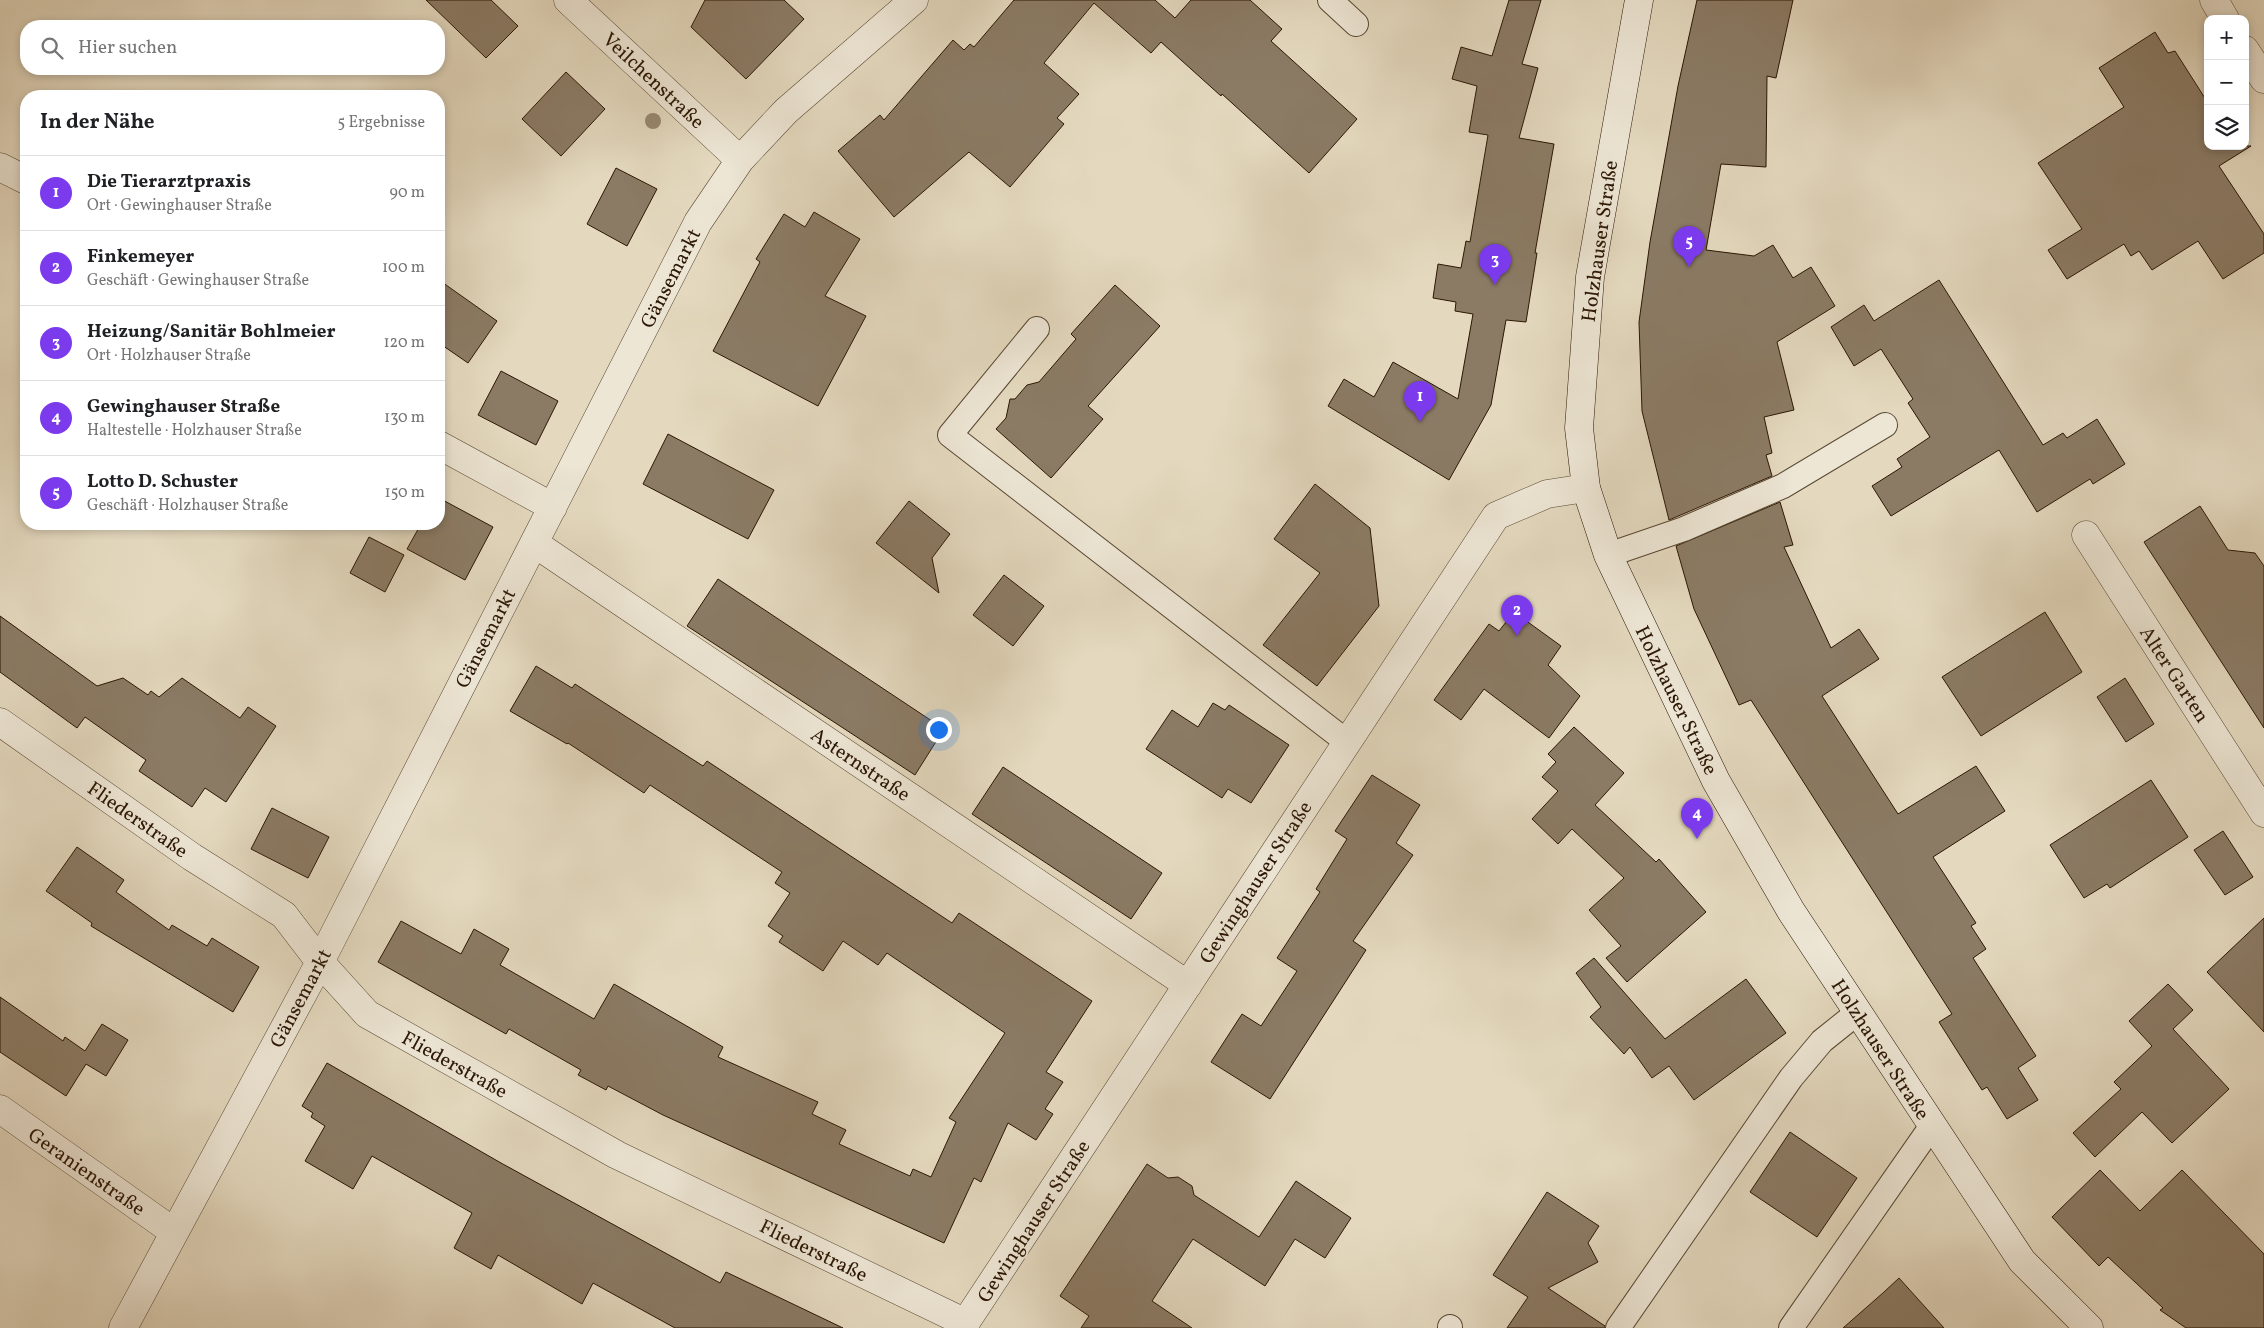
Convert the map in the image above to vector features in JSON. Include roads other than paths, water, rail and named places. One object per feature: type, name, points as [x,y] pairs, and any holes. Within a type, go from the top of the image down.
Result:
[{"type":"street","name":"Veilchenstraße","points":[[568,0],[740,160]]},
{"type":"street","name":"Gänsemarkt","points":[[124,1328],[320,962],[698,222],[740,160],[786,111],[914,0]]},
{"type":"street","name":"Holzhauser Straße","points":[[1639,0],[1590,277],[1579,428],[1586,488],[1608,555],[1716,781],[1791,911],[1931,1127],[2022,1262],[2089,1328]]},
{"type":"street","points":[[2214,0],[2223,15]]},
{"type":"street","points":[[2249,56],[2264,80]]},
{"type":"street","points":[[0,167],[20,177]]},
{"type":"street","points":[[445,448],[553,507]]},
{"type":"street","name":"Gewinghauser Straße","points":[[964,1325],[1496,516],[1547,494],[1586,488]]},
{"type":"street","name":"Alter Garten","points":[[2086,535],[2264,813]]},
{"type":"street","name":"Asternstraße","points":[[534,543],[1188,985]]},
{"type":"street","name":"Fliederstraße","points":[[0,722],[192,857],[284,915],[320,962],[367,1014],[617,1155],[964,1325]]},
{"type":"street","name":"Geranienstraße","points":[[0,1109],[174,1232]]},
{"type":"lane","points":[[1330,0],[1356,24]]},
{"type":"lane","points":[[1037,329],[950,435],[1347,742]]},
{"type":"lane","points":[[1608,555],[1684,529],[1783,486],[1885,425]]},
{"type":"lane","points":[[1618,1328],[1791,1078],[1822,1041],[1857,1013]]},
{"type":"lane","points":[[1791,1328],[1931,1127]]},
{"type":"place","name":"Lotto D. Schuster","points":[[1689,267]]},
{"type":"place","name":"Heizung/Sanitär Bohlmeier","points":[[1495,285]]},
{"type":"place","name":"Die Tierarztpraxis","points":[[1420,422]]},
{"type":"place","name":"Finkemeyer","points":[[1517,636]]},
{"type":"place","name":"Gewinghauser Straße","points":[[1697,839]]}]
